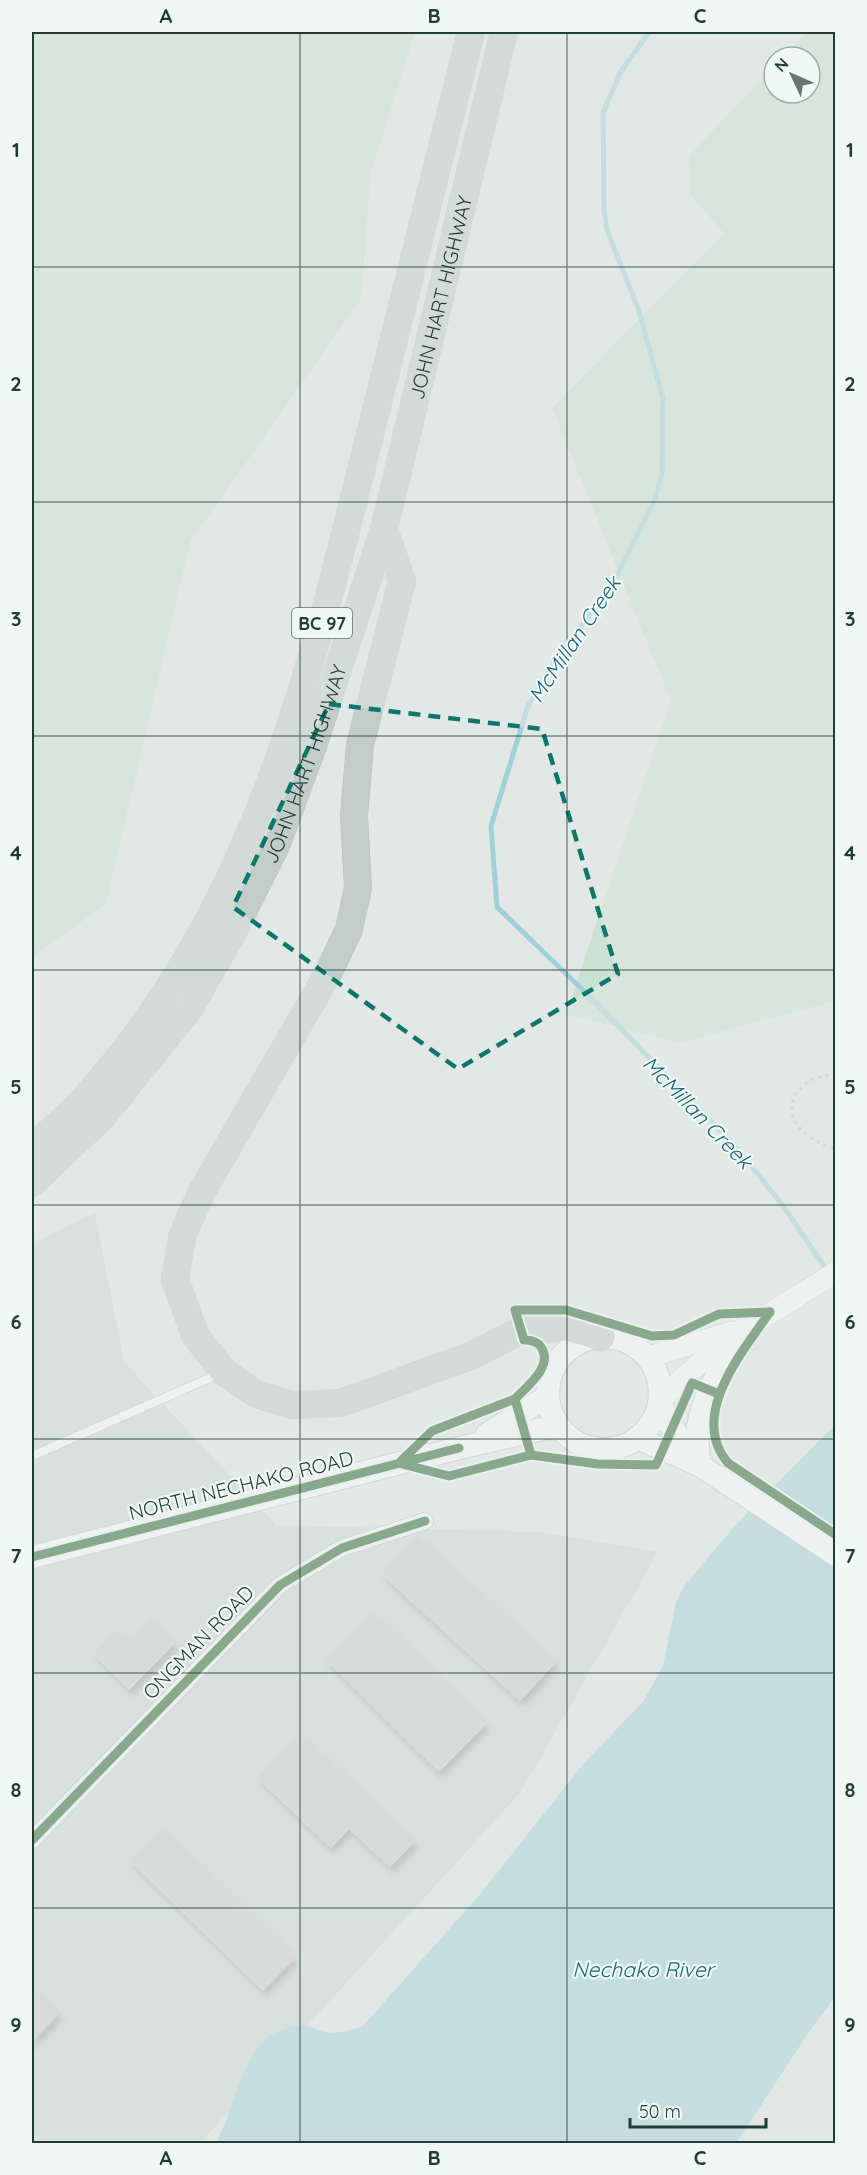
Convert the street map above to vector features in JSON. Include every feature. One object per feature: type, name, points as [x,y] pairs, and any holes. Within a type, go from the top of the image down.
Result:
[{"type":"highway","name":"JOHN HART HIGHWAY","points":[[32,1148],[84,1099],[166,996],[211,919],[252,834],[287,741],[328,605],[471,32]]},
{"type":"highway","name":"JOHN HART HIGHWAY","points":[[32,1183],[103,1116],[189,1009],[233,932],[276,846],[313,746],[384,529],[504,32]]},
{"type":"highway","points":[[384,529],[402,581],[360,745],[354,816],[358,888],[349,929],[329,972],[201,1193],[182,1237],[175,1279],[195,1335],[224,1372],[256,1394],[292,1405],[341,1403],[473,1355],[522,1330],[568,1327],[601,1337]]},
{"type":"main road","points":[[699,1465],[698,1427],[703,1410],[713,1383],[744,1329]]},
{"type":"main road","points":[[601,1337],[626,1342],[648,1357],[657,1372],[660,1402],[655,1418],[638,1438],[611,1449],[592,1448],[575,1441],[561,1429],[552,1413],[548,1396],[550,1380],[557,1363],[568,1350],[583,1341],[601,1337]]},
{"type":"main road","name":"NORTH NECHAKO ROAD","points":[[459,1448],[502,1426],[548,1396]]},
{"type":"main road","points":[[660,1402],[668,1422],[699,1465]]},
{"type":"main road","name":"NORTH NECHAKO ROAD","points":[[32,1557],[459,1448],[547,1428],[561,1429]]},
{"type":"main road","points":[[638,1438],[699,1465],[836,1555]]},
{"type":"street","points":[[660,1402],[678,1381],[744,1329],[836,1272]]},
{"type":"street","points":[[648,1357],[744,1329]]},
{"type":"street","name":"ONGMAN ROAD","points":[[32,1840],[280,1585],[342,1548],[425,1521]]},
{"type":"lane","points":[[32,1455],[224,1372]]},
{"type":"path","points":[[836,1074],[805,1084],[795,1095],[792,1109],[795,1121],[805,1136],[819,1144],[836,1149]]},
{"type":"path","points":[[836,1235],[836,1241]]},
{"type":"highlighted area","points":[[329,704],[542,729],[618,974],[458,1069],[233,907]]},
{"type":"shaded area","points":[[95,1213],[124,1362],[276,1525],[538,1532],[658,1552],[520,1793],[200,2143],[32,2143],[32,1243]]},
{"type":"green space","points":[[32,32],[415,32],[371,172],[361,299],[190,542],[106,904],[32,957]]},
{"type":"green space","points":[[806,32],[836,32],[835,1001],[679,1043],[566,1014],[671,701],[552,408],[724,233],[690,195],[689,156],[762,79],[762,105],[822,105],[822,45],[794,45]]},
{"type":"water","name":"Nechako River","points":[[835,1425],[835,1997],[809,2032],[736,2143],[216,2144],[244,2072],[259,2046],[269,2036],[304,2024],[319,2031],[332,2033],[362,2027],[482,1892],[584,1763],[643,1702],[663,1666],[676,1602],[685,1585],[735,1526]]},
{"type":"building","points":[[416,1536],[555,1662],[520,1700],[382,1574]]},
{"type":"building","points":[[372,1613],[485,1724],[439,1771],[326,1659]]},
{"type":"building","points":[[151,1620],[174,1643],[129,1689],[94,1654],[117,1630],[129,1642]]},
{"type":"building","points":[[299,1734],[414,1841],[390,1866],[349,1828],[331,1847],[258,1778]]},
{"type":"building","points":[[161,1828],[294,1958],[263,1990],[130,1860]]},
{"type":"building","points":[[32,1988],[58,2014],[32,2041]]},
{"type":"waterway","name":"McMillan Creek","points":[[649,32],[620,73],[603,113],[604,209],[607,230],[639,311],[663,399],[662,475],[653,504],[617,576],[553,665],[528,706],[491,826],[497,907],[589,996],[735,1146],[784,1207],[828,1272]]},
{"type":"cycle path","points":[[531,1455],[515,1399],[542,1368],[544,1354],[538,1343],[524,1340],[515,1310],[566,1310],[652,1336],[674,1335],[719,1314],[770,1312]]},
{"type":"cycle path","points":[[770,1312],[734,1365],[716,1405],[714,1425],[717,1445],[728,1463],[836,1535]]},
{"type":"cycle path","points":[[402,1464],[449,1476],[531,1455],[598,1464],[656,1465],[692,1383],[719,1394]]},
{"type":"cycle path","points":[[401,1461],[432,1431],[515,1399]]},
{"type":"cycle path","points":[[32,1557],[459,1448]]},
{"type":"cycle path","points":[[32,1840],[280,1585],[342,1548],[425,1521]]}]
